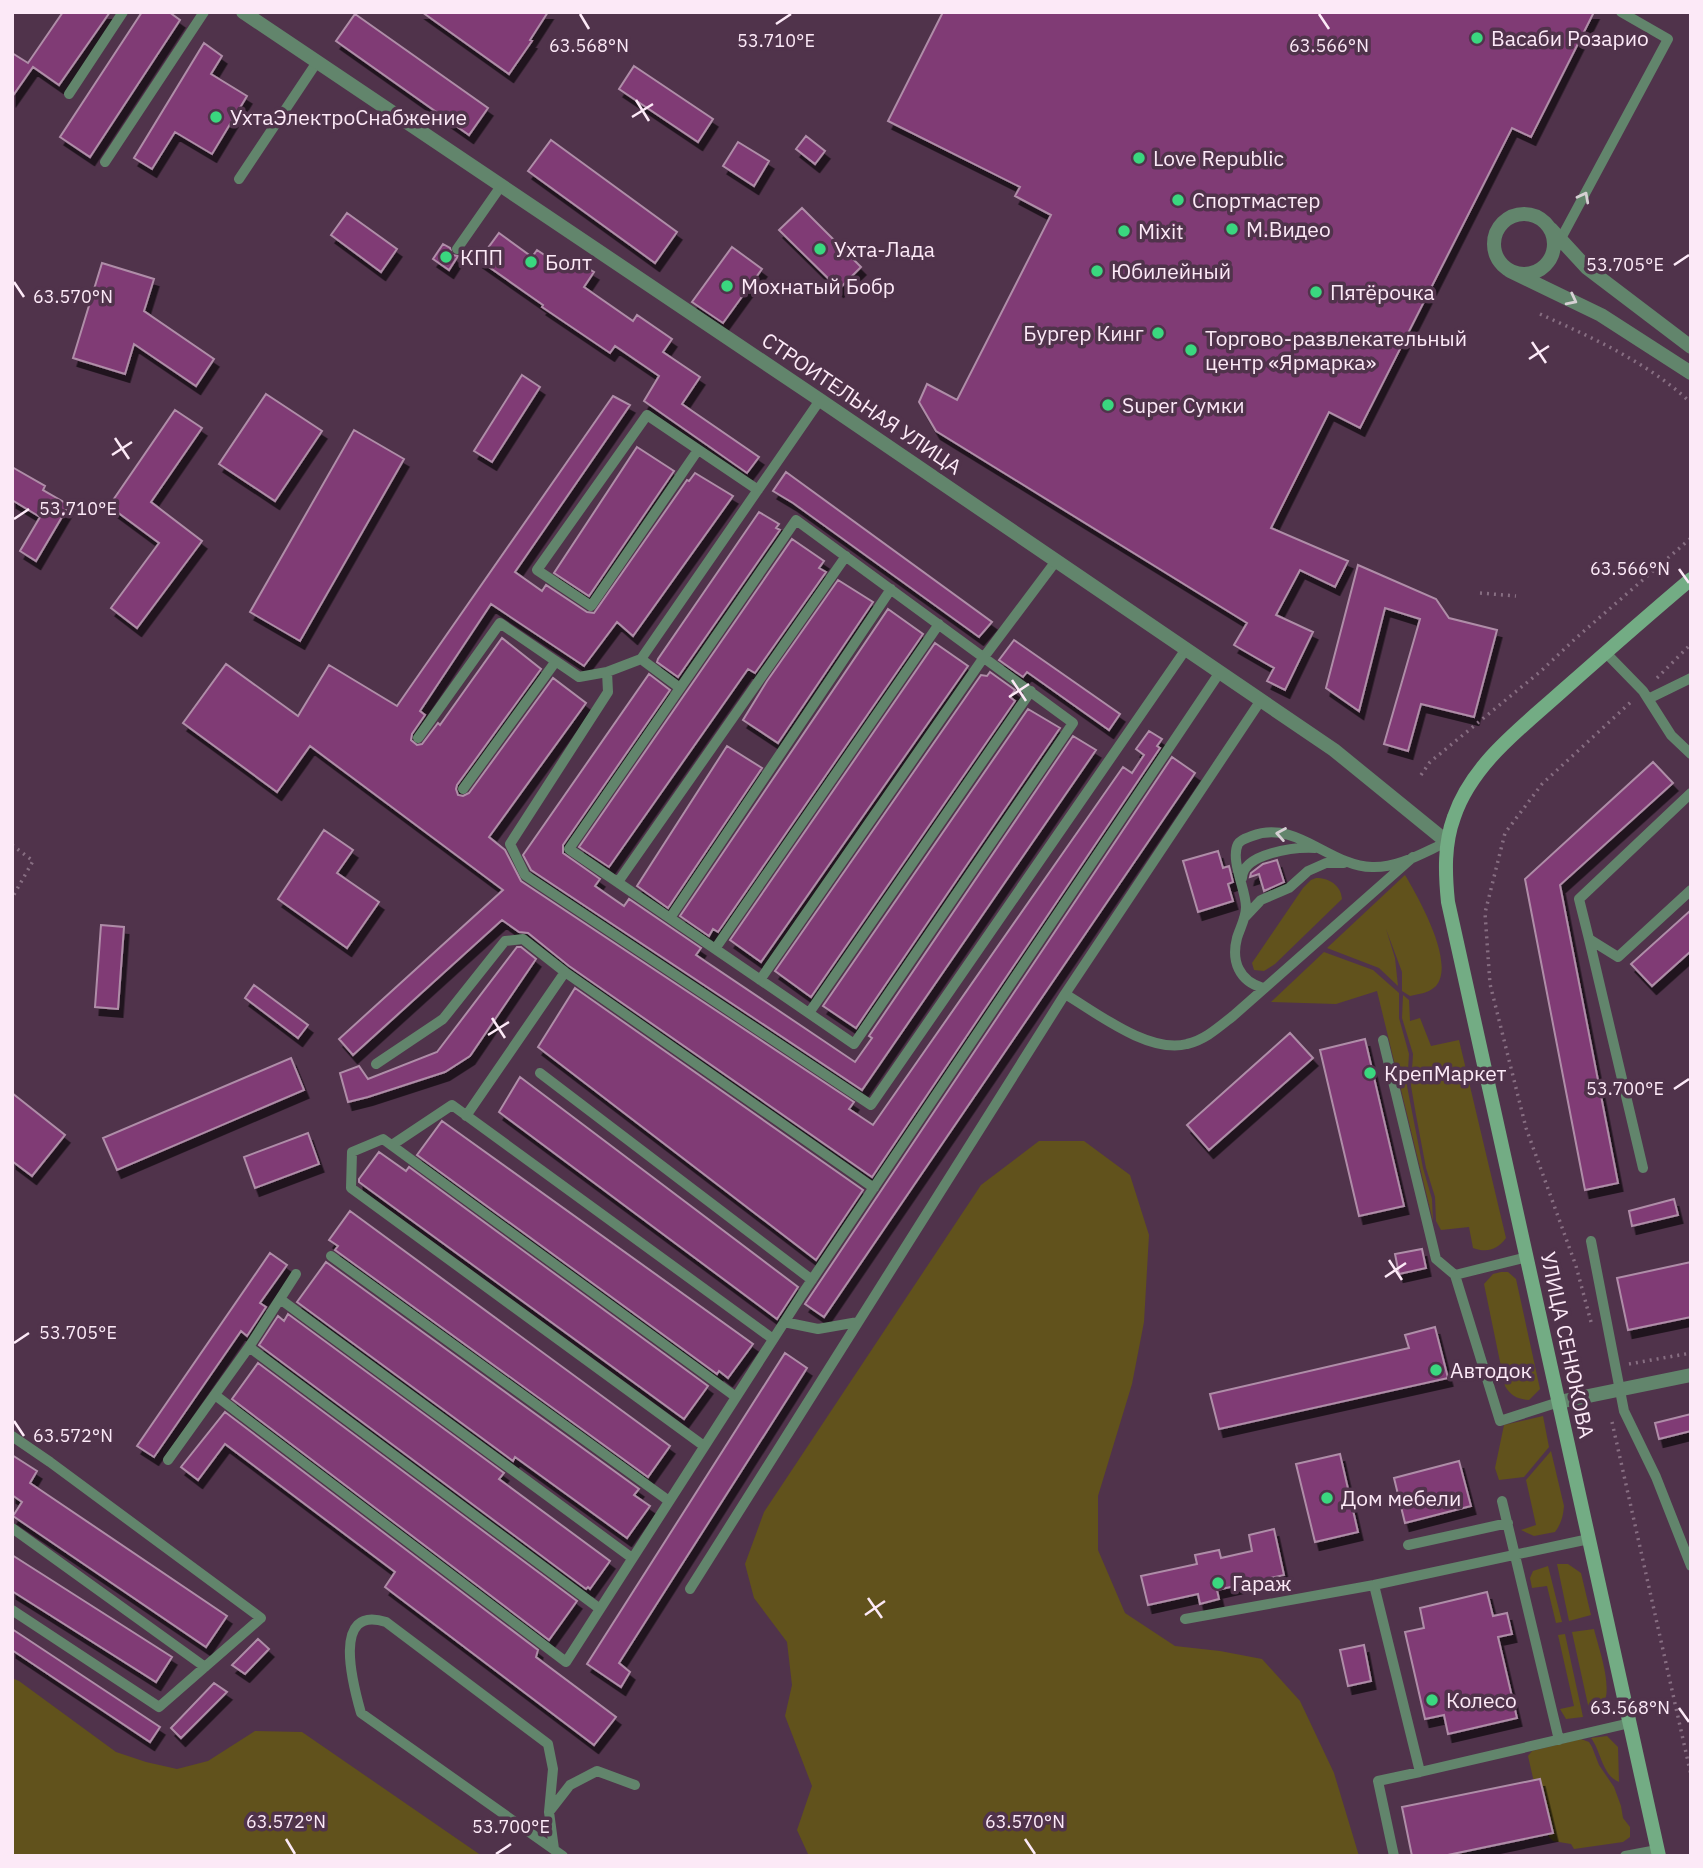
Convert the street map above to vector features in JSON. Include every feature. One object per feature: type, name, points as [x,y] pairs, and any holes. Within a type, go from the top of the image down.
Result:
[{"type":"main road","name":"УЛИЦА СЕНЮКОВА","points":[[1658,1853],[1448,902],[1446,871],[1447,842],[1456,810],[1484,765],[1605,652],[1691,579]]},
{"type":"street","name":"СТРОИТЕЛЬНАЯ УЛИЦА","points":[[243,12],[1334,750],[1447,842]]},
{"type":"street","points":[[1691,347],[1587,268],[1549,227],[1532,215],[1512,216],[1503,221],[1497,229],[1494,248],[1497,258],[1510,271],[1601,315],[1691,373]]},
{"type":"street","points":[[1510,271],[1520,274],[1538,271],[1551,257],[1554,247],[1549,227]]},
{"type":"street","points":[[1559,1402],[1691,1375]]},
{"type":"lane","points":[[69,94],[123,12]]},
{"type":"lane","points":[[105,162],[204,12]]},
{"type":"lane","points":[[1551,257],[1668,39],[1621,12]]},
{"type":"lane","points":[[239,179],[317,62]]},
{"type":"lane","points":[[457,249],[501,186]]},
{"type":"lane","points":[[418,738],[500,623],[579,677],[607,672],[640,659],[820,400]]},
{"type":"lane","points":[[698,450],[591,606],[537,570],[647,415],[758,490]]},
{"type":"lane","points":[[796,520],[891,589],[1073,723],[854,1044],[569,849],[796,520]]},
{"type":"lane","points":[[618,882],[846,556]]},
{"type":"lane","points":[[760,979],[984,657],[1056,561]]},
{"type":"lane","points":[[670,918],[891,589]]},
{"type":"lane","points":[[715,948],[939,624]]},
{"type":"lane","points":[[607,672],[608,692],[510,844],[525,875],[871,1105],[1186,649]]},
{"type":"lane","points":[[1605,652],[1645,695],[1671,735],[1691,754]]},
{"type":"lane","points":[[640,659],[680,688]]},
{"type":"lane","points":[[463,789],[556,661]]},
{"type":"lane","points":[[215,1395],[566,1662],[784,1322],[1220,672]]},
{"type":"lane","points":[[1645,695],[1691,677]]},
{"type":"lane","points":[[809,1013],[1031,691]]},
{"type":"lane","points":[[690,1589],[1065,994],[1261,700]]},
{"type":"lane","points":[[1643,1168],[1579,899],[1691,793]]},
{"type":"lane","points":[[1263,988],[1255,986],[1241,974],[1235,961],[1237,937],[1246,904],[1236,856],[1238,844],[1242,840],[1273,831],[1297,837],[1351,863]]},
{"type":"lane","points":[[1243,920],[1261,900],[1289,888],[1317,866],[1326,863],[1351,863],[1387,867],[1447,842]]},
{"type":"lane","points":[[1242,888],[1242,871],[1251,861],[1291,849],[1319,848]]},
{"type":"lane","points":[[1065,994],[1154,1044],[1186,1045],[1218,1029],[1413,857]]},
{"type":"lane","points":[[1589,939],[1618,957],[1691,890]]},
{"type":"lane","points":[[376,1064],[443,1019],[505,941],[523,939],[874,1188]]},
{"type":"lane","points":[[466,1116],[565,971]]},
{"type":"lane","points":[[1383,1040],[1436,1259],[1455,1275],[1500,1421],[1559,1402]]},
{"type":"lane","points":[[540,1073],[812,1280]]},
{"type":"lane","points":[[392,1145],[452,1105],[773,1339]]},
{"type":"lane","points":[[704,1446],[351,1188],[352,1152],[383,1139],[736,1397]]},
{"type":"lane","points":[[1591,1241],[1624,1411],[1656,1477],[1691,1566]]},
{"type":"lane","points":[[331,1256],[669,1501]]},
{"type":"lane","points":[[1455,1275],[1527,1257]]},
{"type":"lane","points":[[168,1460],[249,1347],[296,1273]]},
{"type":"lane","points":[[280,1299],[632,1558]]},
{"type":"lane","points":[[784,1322],[818,1329],[858,1322]]},
{"type":"lane","points":[[249,1347],[600,1609]]},
{"type":"lane","points":[[12,1436],[261,1618],[159,1707],[12,1610]]},
{"type":"lane","points":[[1502,1501],[1559,1740]]},
{"type":"lane","points":[[1408,1545],[1508,1523]]},
{"type":"lane","points":[[12,1528],[205,1667]]},
{"type":"lane","points":[[1185,1619],[1374,1584],[1589,1539]]},
{"type":"lane","points":[[1374,1584],[1420,1772]]},
{"type":"lane","points":[[554,1849],[549,1812],[553,1769],[548,1744],[386,1622],[373,1618],[362,1621],[350,1636],[351,1681],[361,1713],[563,1856]]},
{"type":"lane","points":[[1394,1856],[1378,1782],[1630,1723]]},
{"type":"lane","points":[[549,1812],[570,1785],[597,1771],[635,1784]]},
{"type":"lane","points":[[1625,1856],[1658,1853]]},
{"type":"path","points":[[1540,314],[1616,351],[1656,376],[1691,403]]},
{"type":"path","points":[[1421,775],[1430,762],[1541,671],[1691,538]]},
{"type":"path","points":[[1480,593],[1516,596]]},
{"type":"path","points":[[1593,1331],[1576,1266],[1526,1128],[1490,984],[1485,913],[1505,833],[1542,783],[1645,695],[1691,644]]},
{"type":"path","points":[[12,845],[33,861],[12,898]]},
{"type":"path","points":[[1616,1367],[1691,1353]]},
{"type":"path","points":[[1612,1419],[1691,1775]]},
{"type":"shaded area","points":[[1405,875],[1433,930],[1441,962],[1441,976],[1436,986],[1427,992],[1410,996],[1402,991],[1402,972],[1386,929],[1395,958],[1398,986],[1379,968],[1327,948]]},
{"type":"shaded area","points":[[1316,878],[1334,883],[1342,899],[1275,964],[1264,971],[1254,970],[1252,963],[1303,888]]},
{"type":"shaded area","points":[[1324,952],[1373,970],[1399,993],[1399,1018],[1409,1054],[1407,1086],[1432,1199],[1433,1221],[1377,991],[1336,1004],[1271,1002]]},
{"type":"shaded area","points":[[1403,995],[1409,1000],[1410,1021],[1420,1018],[1431,1046],[1459,1040],[1506,1238],[1491,1249],[1473,1248],[1469,1227],[1441,1230],[1436,1221],[1435,1197],[1426,1168],[1411,1086],[1413,1054],[1402,1018]]},
{"type":"shaded area","points":[[1039,1141],[1084,1141],[1130,1175],[1149,1235],[1144,1322],[1132,1384],[1098,1496],[1098,1550],[1125,1613],[1175,1646],[1262,1659],[1300,1701],[1334,1773],[1359,1856],[808,1854],[797,1830],[812,1786],[785,1716],[792,1685],[787,1642],[754,1598],[745,1564],[764,1512],[981,1185]]},
{"type":"shaded area","points":[[1508,1272],[1516,1279],[1540,1389],[1529,1400],[1515,1396],[1505,1386],[1484,1284],[1493,1274]]},
{"type":"shaded area","points":[[1543,1416],[1549,1447],[1524,1477],[1499,1480],[1495,1468],[1504,1425]]},
{"type":"shaded area","points":[[1551,1451],[1564,1506],[1563,1514],[1555,1532],[1534,1536],[1521,1530],[1536,1525],[1526,1480]]},
{"type":"shaded area","points":[[1557,1564],[1568,1564],[1581,1573],[1591,1615],[1569,1621]]},
{"type":"shaded area","points":[[1548,1566],[1562,1622],[1556,1623],[1547,1586],[1532,1588],[1530,1578],[1533,1571]]},
{"type":"shaded area","points":[[1594,1629],[1607,1690],[1600,1710],[1590,1714],[1572,1632]]},
{"type":"shaded area","points":[[1565,1634],[1583,1717],[1566,1719],[1560,1709],[1574,1706],[1558,1635]]},
{"type":"shaded area","points":[[12,1678],[116,1752],[177,1769],[208,1761],[255,1731],[302,1732],[482,1856],[12,1856]]},
{"type":"shaded area","points":[[1607,1736],[1618,1747],[1619,1782],[1613,1779],[1605,1768],[1591,1738]]},
{"type":"shaded area","points":[[1581,1739],[1589,1742],[1599,1765],[1614,1787],[1623,1818],[1630,1827],[1630,1837],[1623,1842],[1574,1849],[1571,1844],[1553,1841],[1549,1837],[1543,1800],[1533,1778],[1528,1756],[1532,1751]]},
{"type":"building","points":[[63,12],[110,12],[59,85],[33,67],[12,97],[12,53],[28,63]]},
{"type":"building","points":[[142,12],[169,12],[180,20],[90,157],[60,137]]},
{"type":"building","points":[[422,12],[548,12],[509,74]]},
{"type":"building","points":[[943,12],[1594,12],[1531,137],[1512,128],[1360,428],[1329,412],[1271,528],[1348,561],[1335,587],[1300,570],[1276,615],[1313,632],[1285,690],[1267,681],[1274,668],[1234,645],[1247,623],[936,431],[919,402],[927,384],[957,400],[1051,215],[1015,196],[1020,187],[888,121]]},
{"type":"building","points":[[355,14],[488,108],[469,135],[336,41]]},
{"type":"building","points":[[204,43],[222,56],[211,74],[247,96],[212,154],[175,132],[152,169],[134,158]]},
{"type":"building","points":[[634,66],[713,119],[698,142],[619,89]]},
{"type":"building","points":[[806,136],[825,151],[815,164],[796,149]]},
{"type":"building","points":[[551,140],[677,232],[655,263],[528,171]]},
{"type":"building","points":[[738,142],[769,161],[754,186],[723,166]]},
{"type":"building","name":"Ухта-Лада","points":[[802,208],[861,267],[839,289],[779,230]]},
{"type":"building","points":[[347,213],[397,249],[381,272],[331,235]]},
{"type":"building","points":[[499,233],[532,257],[537,250],[567,270],[574,260],[594,272],[584,287],[633,321],[637,315],[672,339],[663,352],[700,377],[682,404],[759,457],[747,473],[644,401],[659,376],[615,346],[610,353],[479,260]]},
{"type":"building","name":"КПП","points":[[443,244],[450,248],[452,255],[458,256],[449,270],[433,259]]},
{"type":"building","name":"Мохнатый Бобр","points":[[732,247],[762,269],[723,323],[692,302]]},
{"type":"building","points":[[102,263],[154,279],[144,311],[214,359],[196,386],[134,344],[125,374],[73,358]]},
{"type":"building","points":[[522,375],[540,387],[492,462],[474,451]]},
{"type":"building","points":[[266,394],[322,431],[275,501],[219,464]]},
{"type":"building","points":[[613,396],[630,405],[515,572],[542,591],[546,585],[587,612],[594,613],[687,480],[695,473],[733,496],[633,636],[617,622],[584,666],[491,604],[420,711],[425,715],[411,740],[417,745],[422,744],[438,723],[440,725],[502,638],[541,669],[457,785],[458,795],[469,793],[553,678],[586,703],[489,837],[505,850],[521,881],[854,1102],[849,1109],[873,1125],[1123,767],[1132,773],[1144,755],[1136,749],[1149,731],[1162,739],[1157,746],[1160,748],[872,1177],[569,966],[528,933],[519,932],[502,920],[353,1055],[339,1039],[503,890],[310,746],[277,792],[183,723],[226,664],[298,716],[329,665],[397,706]]},
{"type":"building","points":[[175,410],[202,428],[151,502],[202,541],[137,628],[111,608],[159,543],[109,506]]},
{"type":"building","points":[[354,430],[404,459],[300,641],[250,612]]},
{"type":"building","points":[[637,447],[674,471],[589,596],[554,573]]},
{"type":"building","points":[[12,467],[45,486],[43,490],[69,505],[36,561],[20,551],[40,517],[12,500]]},
{"type":"building","points":[[786,472],[992,622],[979,637],[773,491]]},
{"type":"building","points":[[759,512],[779,524],[776,528],[780,530],[678,677],[657,662],[658,659]]},
{"type":"building","points":[[792,539],[824,561],[819,568],[826,572],[755,673],[748,669],[609,867],[579,847]]},
{"type":"building","points":[[1358,565],[1436,599],[1449,618],[1497,630],[1474,717],[1421,704],[1408,751],[1384,744],[1420,619],[1385,608],[1359,711],[1326,688]]},
{"type":"building","points":[[838,580],[873,602],[778,743],[743,720]]},
{"type":"building","points":[[888,609],[923,634],[718,932],[713,929],[709,936],[680,916]]},
{"type":"building","points":[[1014,640],[1120,714],[1109,730],[1027,672],[1023,677],[999,660]]},
{"type":"building","points":[[935,643],[968,666],[761,962],[730,940]]},
{"type":"building","points":[[990,672],[1015,690],[1010,697],[1015,701],[811,997],[775,971],[981,675],[987,676]]},
{"type":"building","points":[[649,674],[670,690],[563,845],[563,853],[600,879],[595,886],[624,906],[629,899],[701,948],[696,955],[855,1062],[872,1038],[869,1036],[1073,736],[1096,750],[862,1090],[531,870],[523,855]]},
{"type":"building","points":[[1028,709],[1060,728],[856,1028],[823,1006]]},
{"type":"building","points":[[727,746],[762,768],[668,908],[637,886]]},
{"type":"building","points":[[1172,757],[1195,773],[824,1317],[805,1304]]},
{"type":"building","points":[[1653,762],[1673,783],[1560,885],[1618,1183],[1585,1190],[1525,879]]},
{"type":"building","points":[[324,830],[353,850],[337,873],[379,902],[347,948],[278,899]]},
{"type":"building","points":[[1218,851],[1223,868],[1229,866],[1233,882],[1228,884],[1233,901],[1198,912],[1183,861]]},
{"type":"building","points":[[1277,860],[1284,882],[1264,891],[1259,874],[1250,877],[1251,873],[1263,864]]},
{"type":"building","points":[[1691,910],[1691,951],[1652,986],[1631,964]]},
{"type":"building","points":[[101,925],[124,927],[118,1009],[95,1007]]},
{"type":"building","points":[[517,947],[521,947],[536,959],[470,1056],[445,1072],[348,1102],[340,1073],[359,1066],[368,1079],[437,1052]]},
{"type":"building","points":[[254,985],[308,1025],[298,1038],[245,998]]},
{"type":"building","points":[[575,988],[863,1190],[816,1260],[538,1047]]},
{"type":"building","points":[[1290,1033],[1313,1058],[1209,1150],[1187,1125]]},
{"type":"building","points":[[1365,1039],[1404,1206],[1359,1216],[1320,1050]]},
{"type":"building","points":[[291,1058],[304,1090],[117,1170],[103,1138]]},
{"type":"building","points":[[520,1077],[798,1287],[777,1319],[499,1112]]},
{"type":"building","points":[[12,1093],[65,1135],[32,1176],[12,1161]]},
{"type":"building","points":[[442,1121],[753,1344],[728,1378],[719,1371],[717,1374],[417,1155]]},
{"type":"building","points":[[308,1133],[319,1164],[255,1188],[244,1157]]},
{"type":"building","points":[[379,1152],[406,1171],[409,1167],[708,1386],[684,1419],[359,1182]]},
{"type":"building","points":[[1674,1199],[1678,1215],[1632,1226],[1629,1211]]},
{"type":"building","points":[[350,1211],[670,1446],[648,1477],[335,1250],[338,1246],[329,1240]]},
{"type":"building","points":[[1422,1249],[1426,1268],[1399,1274],[1395,1254]]},
{"type":"building","points":[[270,1253],[287,1265],[260,1303],[266,1307],[247,1336],[241,1331],[154,1457],[137,1446]]},
{"type":"building","points":[[326,1262],[639,1489],[634,1495],[650,1506],[627,1538],[515,1457],[513,1461],[297,1302]]},
{"type":"building","points":[[1691,1262],[1691,1317],[1628,1330],[1617,1278]]},
{"type":"building","points":[[288,1314],[504,1473],[499,1479],[610,1561],[590,1589],[586,1589],[259,1345],[278,1316],[284,1321]]},
{"type":"building","points":[[1435,1327],[1448,1378],[1219,1429],[1210,1394],[1409,1348],[1405,1335]]},
{"type":"building","points":[[785,1353],[807,1368],[619,1663],[630,1672],[621,1687],[587,1664]]},
{"type":"building","points":[[258,1363],[577,1601],[549,1640],[232,1399]]},
{"type":"building","points":[[225,1412],[538,1650],[536,1657],[616,1717],[594,1745],[385,1587],[395,1572],[225,1444],[198,1480],[181,1467]]},
{"type":"building","points":[[1691,1414],[1691,1431],[1659,1439],[1655,1423]]},
{"type":"building","name":"Дом мебели","points":[[1340,1454],[1358,1532],[1315,1542],[1296,1464]]},
{"type":"building","points":[[12,1455],[37,1471],[30,1483],[227,1616],[206,1647],[13,1516],[22,1502],[12,1495]]},
{"type":"building","points":[[1459,1461],[1471,1506],[1405,1523],[1394,1478]]},
{"type":"building","points":[[1274,1529],[1284,1575],[1217,1590],[1219,1599],[1200,1604],[1198,1594],[1148,1605],[1141,1576],[1197,1564],[1195,1555],[1219,1550],[1221,1558],[1252,1551],[1249,1535]]},
{"type":"building","points":[[12,1555],[172,1657],[156,1682],[12,1591]]},
{"type":"building","points":[[1487,1592],[1493,1616],[1507,1613],[1512,1634],[1498,1637],[1517,1718],[1448,1734],[1444,1715],[1425,1719],[1405,1632],[1424,1628],[1420,1608]]},
{"type":"building","points":[[12,1629],[160,1727],[150,1742],[12,1650]]},
{"type":"building","points":[[258,1639],[269,1649],[245,1674],[232,1665]]},
{"type":"building","points":[[1364,1645],[1371,1681],[1348,1686],[1340,1650]]},
{"type":"building","points":[[214,1683],[227,1692],[181,1738],[171,1728]]},
{"type":"building","points":[[1540,1779],[1553,1833],[1443,1856],[1412,1856],[1402,1807]]},
{"type":"place","name":"Васаби Розарио","points":[[1477,38]]},
{"type":"place","name":"УхтаЭлектроСнабжение","points":[[216,117]]},
{"type":"place","name":"Love Republic","points":[[1139,158]]},
{"type":"place","name":"Спортмастер","points":[[1178,200]]},
{"type":"place","name":"М.Видео","points":[[1232,229]]},
{"type":"place","name":"Mixit","points":[[1124,231]]},
{"type":"place","name":"Ухта-Лада","points":[[820,249]]},
{"type":"place","name":"КПП","points":[[446,257]]},
{"type":"place","name":"Болт","points":[[531,262]]},
{"type":"place","name":"Юбилейный","points":[[1097,271]]},
{"type":"place","name":"Мохнатый Бобр","points":[[727,286]]},
{"type":"place","name":"Пятёрочка","points":[[1316,292]]},
{"type":"place","name":"Бургер Кинг","points":[[1158,333]]},
{"type":"place","name":"Торгово-развлекательный центр «Ярмарка»","points":[[1191,350]]},
{"type":"place","name":"Super Сумки","points":[[1108,405]]},
{"type":"place","name":"КрепМаркет","points":[[1370,1073]]},
{"type":"place","name":"Автодок","points":[[1436,1370]]},
{"type":"place","name":"Дом мебели","points":[[1327,1498]]},
{"type":"place","name":"Гараж","points":[[1218,1583]]},
{"type":"place","name":"Колесо","points":[[1432,1700]]}]
